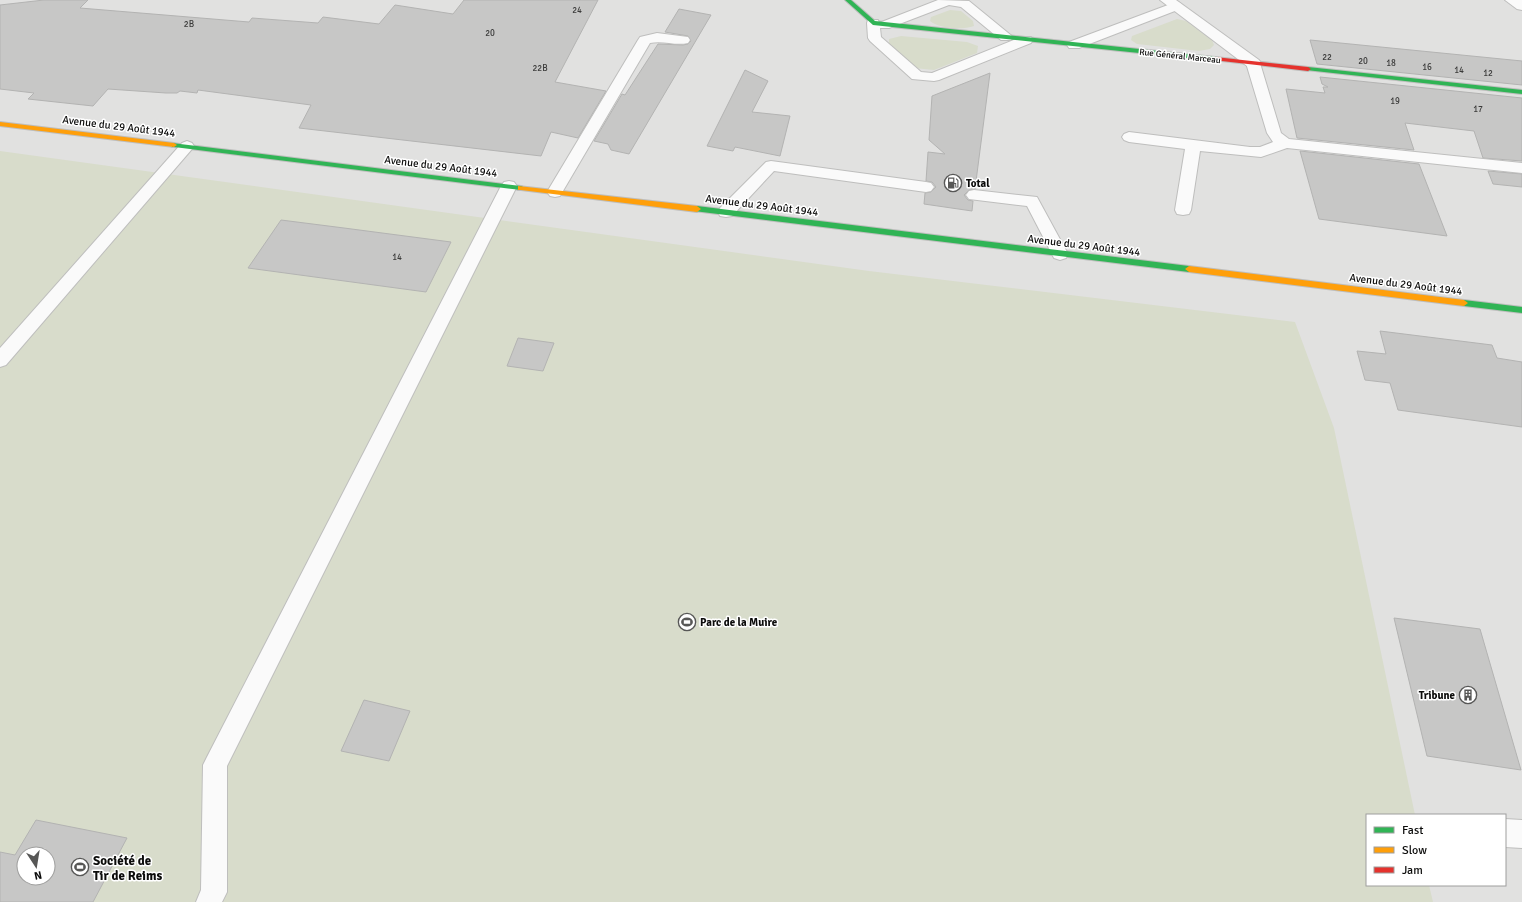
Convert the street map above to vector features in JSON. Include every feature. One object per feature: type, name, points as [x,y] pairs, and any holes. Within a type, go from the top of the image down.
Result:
[{"type":"main road","points":[[848,0],[878,24]]},
{"type":"main road","name":"Rue Général Marceau","points":[[878,24],[1522,92]]},
{"type":"main road","name":"Avenue du 29 Août 1944","points":[[0,124],[1522,310]]},
{"type":"street","points":[[1512,0],[1522,6]]},
{"type":"street","points":[[1171,3],[1253,63]]},
{"type":"street","points":[[1506,833],[1522,834]]},
{"type":"lane","points":[[1006,37],[965,4],[956,1],[947,1],[878,24],[875,38],[917,76],[923,78],[934,77],[1026,40]]},
{"type":"lane","points":[[1074,44],[1171,3]]},
{"type":"lane","points":[[555,192],[645,40],[657,37],[683,40]]},
{"type":"lane","points":[[1253,63],[1274,133],[1278,138],[1286,143]]},
{"type":"lane","points":[[1129,137],[1261,152],[1286,143],[1522,168]]},
{"type":"lane","points":[[1184,210],[1193,145]]},
{"type":"lane","points":[[0,360],[187,146]]},
{"type":"lane","points":[[726,212],[771,166],[926,187]]},
{"type":"lane","points":[[209,902],[214,892],[215,765],[509,186]]},
{"type":"lane","points":[[974,195],[1032,201],[1060,254]]},
{"type":"green space","points":[[950,10],[961,11],[973,21],[974,26],[951,28],[939,26],[930,21],[931,17]]},
{"type":"green space","points":[[1177,19],[1186,21],[1212,40],[1214,45],[1210,49],[1199,51],[1137,44],[1131,40],[1132,36]]},
{"type":"green space","points":[[901,36],[967,42],[978,46],[977,53],[934,70],[914,68],[889,47],[889,39]]},
{"type":"green space","name":"Parc de la Muire","points":[[0,151],[869,271],[1295,322],[1334,428],[1415,814],[1366,814],[1366,886],[1429,886],[1433,902],[0,902]]},
{"type":"building","points":[[44,0],[88,0],[80,8],[249,22],[252,18],[318,23],[323,17],[379,24],[395,5],[453,14],[464,0],[598,0],[555,82],[606,91],[578,138],[551,132],[541,156],[299,128],[311,105],[198,90],[197,93],[180,91],[177,93],[166,93],[108,89],[93,106],[28,99],[34,93],[0,89],[0,5]]},
{"type":"building","points":[[679,9],[711,15],[629,154],[611,150],[608,144],[594,141],[622,94],[625,95],[658,44],[683,45],[688,44],[691,41],[688,36],[665,32]]},
{"type":"building","points":[[1310,40],[1522,61],[1522,85],[1317,64]]},
{"type":"building","points":[[745,70],[768,81],[752,112],[790,116],[780,156],[735,147],[733,151],[707,146]]},
{"type":"building","points":[[990,73],[975,189],[969,190],[964,195],[968,200],[973,201],[972,211],[924,204],[925,193],[931,192],[936,187],[932,182],[926,181],[928,152],[945,154],[929,140],[932,96]]},
{"type":"building","points":[[1320,77],[1522,98],[1522,161],[1483,158],[1474,131],[1405,123],[1414,150],[1297,138],[1286,89],[1325,93],[1323,87],[1328,87],[1322,84]]},
{"type":"building","points":[[1300,151],[1419,164],[1447,236],[1319,219]]},
{"type":"building","points":[[1488,171],[1522,174],[1522,187],[1493,184]]},
{"type":"building","points":[[281,220],[451,242],[426,292],[248,268]]},
{"type":"building","points":[[1380,331],[1492,345],[1497,358],[1522,362],[1522,427],[1398,410],[1390,383],[1365,380],[1357,351],[1386,354]]},
{"type":"building","points":[[518,338],[554,343],[543,371],[507,366]]},
{"type":"building","name":"Tribune","points":[[1394,618],[1480,629],[1521,770],[1427,756]]},
{"type":"building","points":[[364,700],[410,711],[389,761],[341,751]]},
{"type":"building","name":"Société de Tir de Reims","points":[[36,820],[127,838],[93,902],[0,902],[0,852],[15,855],[16,853],[16,886],[56,886],[56,846],[20,846]]},
{"type":"traffic: fast","points":[[848,0],[873,23],[1215,59]]},
{"type":"traffic: fast","points":[[1308,69],[1522,92]]},
{"type":"traffic: fast","points":[[174,145],[521,188]]},
{"type":"traffic: fast","points":[[697,209],[1189,269]]},
{"type":"traffic: fast","points":[[1464,303],[1522,310]]},
{"type":"traffic: slow","points":[[0,124],[174,145]]},
{"type":"traffic: slow","points":[[521,188],[697,209]]},
{"type":"traffic: slow","points":[[1189,269],[1464,303]]},
{"type":"traffic: jam","points":[[1215,59],[1308,69]]},
{"type":"place","name":"Total","points":[[953,183]]},
{"type":"place","name":"Parc de la Muire","points":[[687,622]]},
{"type":"place","name":"Tribune","points":[[1468,695]]},
{"type":"place","name":"Société de Tir de Reims","points":[[80,867]]}]
